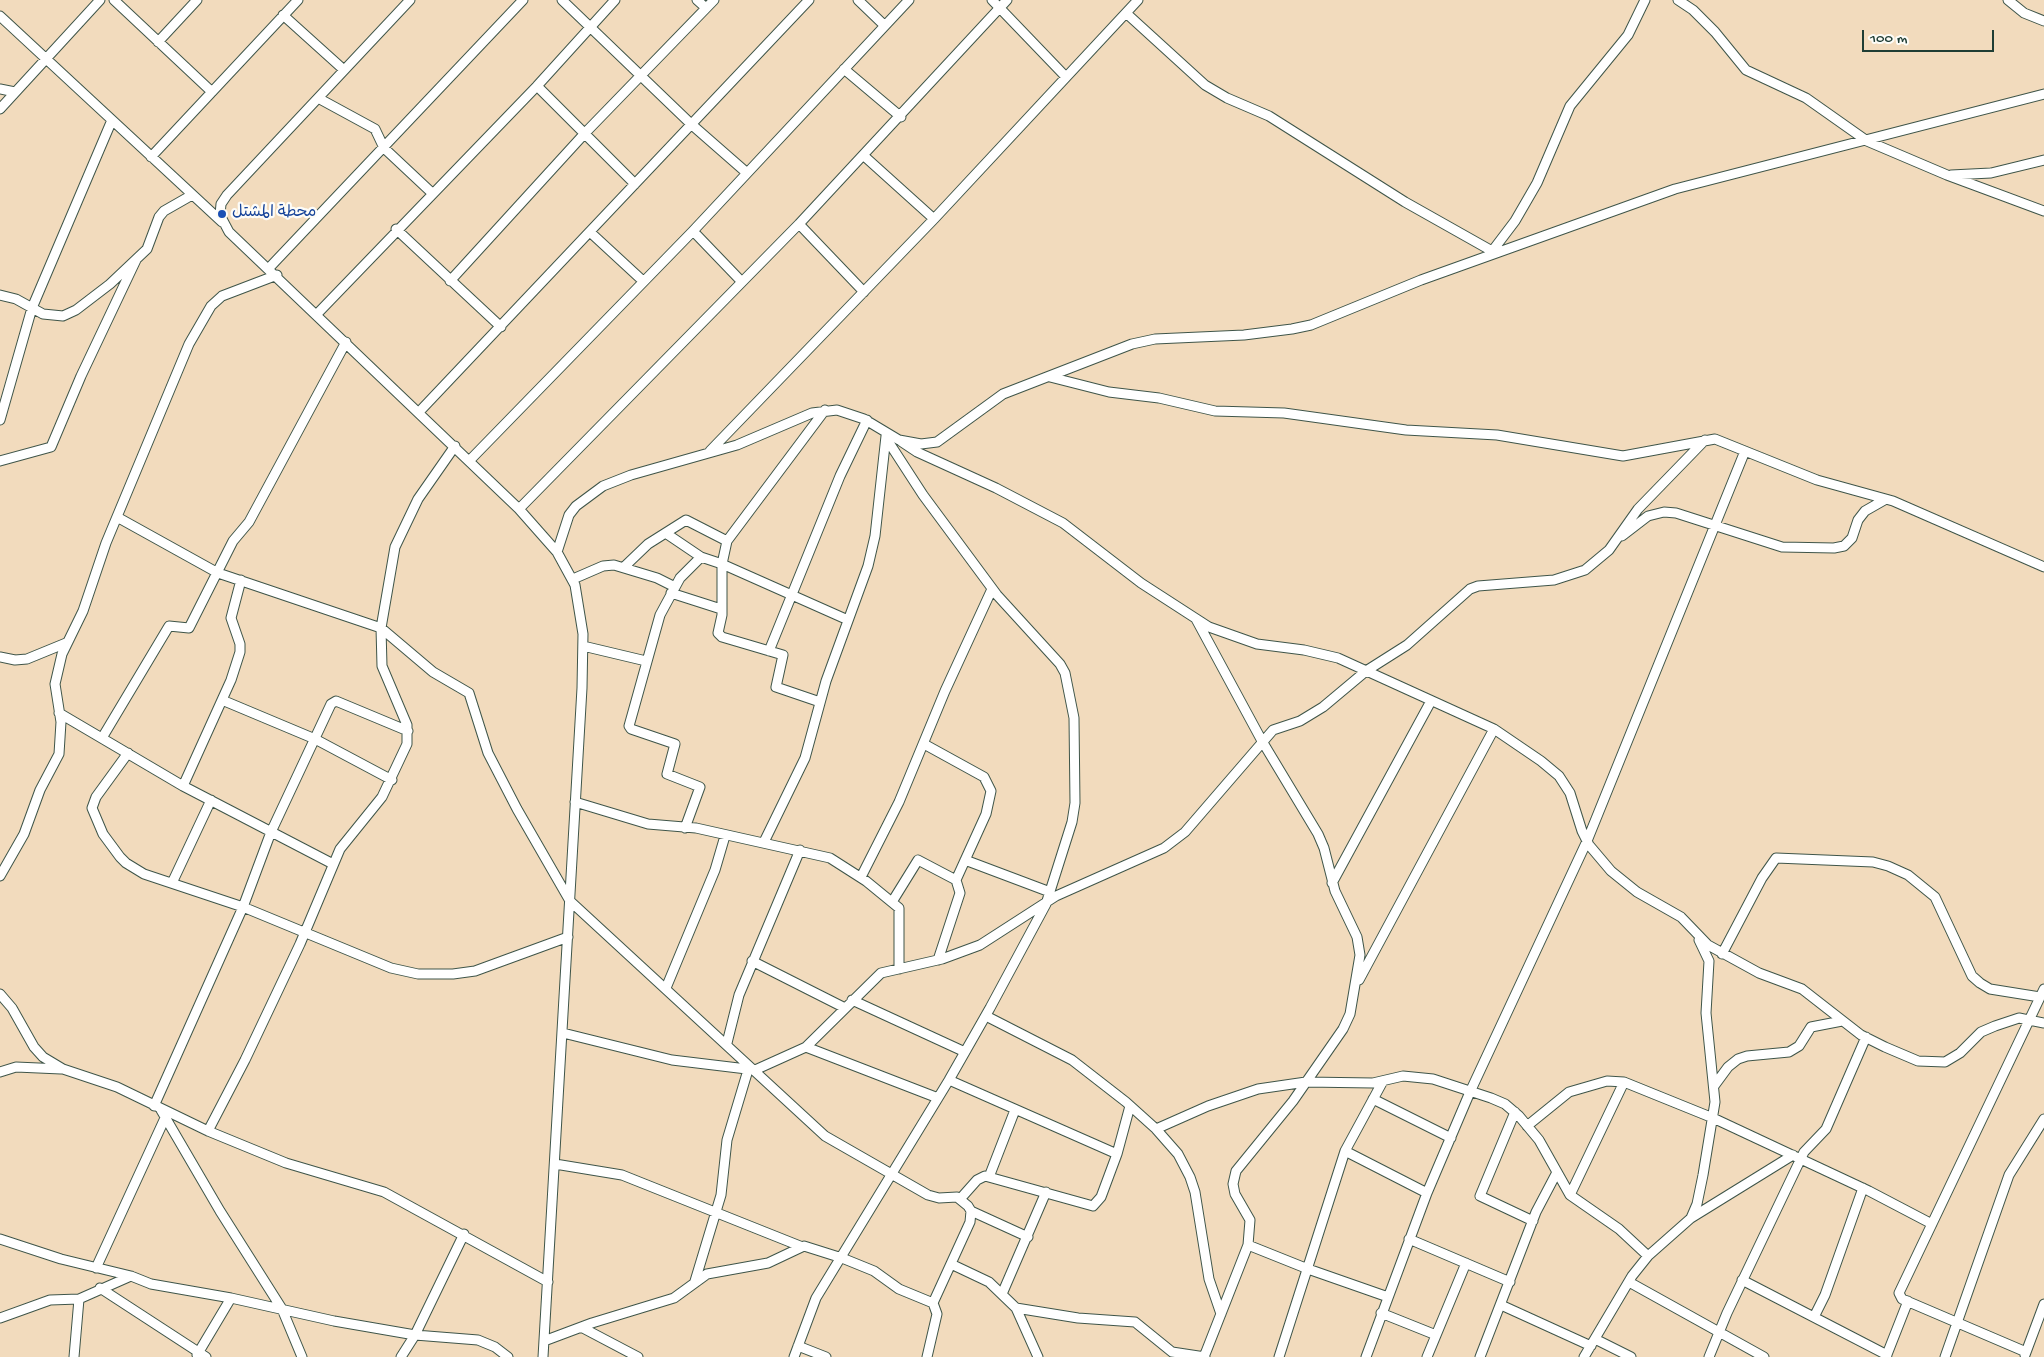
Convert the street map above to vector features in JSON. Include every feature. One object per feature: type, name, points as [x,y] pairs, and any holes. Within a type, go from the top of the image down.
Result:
[{"type":"street","points":[[0,109],[100,0]]},
{"type":"street","points":[[114,0],[212,92]]},
{"type":"street","points":[[158,42],[197,0]]},
{"type":"street","points":[[151,156],[298,0]]},
{"type":"street","points":[[222,222],[221,204],[227,195],[410,0]]},
{"type":"street","points":[[268,268],[523,0]]},
{"type":"street","points":[[562,0],[690,124],[747,173]]},
{"type":"street","points":[[317,314],[537,86],[615,0]]},
{"type":"street","points":[[697,0],[706,8]]},
{"type":"street","points":[[450,281],[586,132],[714,0]]},
{"type":"street","points":[[419,412],[591,233],[690,124],[809,0]]},
{"type":"street","points":[[858,0],[884,25]]},
{"type":"street","points":[[470,460],[693,231],[909,0]]},
{"type":"street","points":[[992,0],[1066,77]]},
{"type":"street","points":[[519,509],[799,224],[1007,0]]},
{"type":"street","points":[[709,452],[934,220],[1138,0]]},
{"type":"street","points":[[1489,255],[1515,221],[1536,183],[1570,106],[1628,34],[1645,0]]},
{"type":"street","points":[[1678,0],[1693,10],[1715,32],[1746,70],[1806,98],[1867,141],[1946,175],[2044,211]]},
{"type":"street","points":[[2008,0],[2024,13],[2044,22]]},
{"type":"street","points":[[1126,13],[1205,85],[1227,98],[1269,116],[1489,255]]},
{"type":"street","points":[[283,15],[344,70]]},
{"type":"street","points":[[0,16],[222,222],[229,232],[277,275],[470,460],[519,509],[557,552],[573,579],[581,615],[583,646],[563,1033],[543,1357]]},
{"type":"street","points":[[844,69],[900,117]]},
{"type":"street","points":[[537,86],[586,132],[634,184]]},
{"type":"street","points":[[0,89],[15,92]]},
{"type":"street","points":[[899,440],[921,444],[937,442],[994,399],[1145,341],[1244,335],[1300,328],[1421,280],[1578,222],[1675,189],[2044,94]]},
{"type":"street","points":[[318,98],[375,129],[384,148],[432,193]]},
{"type":"street","points":[[0,420],[32,308],[112,120]]},
{"type":"street","points":[[863,155],[934,220]]},
{"type":"street","points":[[1946,175],[1990,173],[2044,160]]},
{"type":"street","points":[[0,295],[16,299],[43,314],[64,316],[76,310],[150,246],[161,213],[192,195]]},
{"type":"street","points":[[202,205],[221,204]]},
{"type":"street","points":[[799,224],[864,292]]},
{"type":"street","points":[[396,230],[501,327]]},
{"type":"street","points":[[693,231],[742,282]]},
{"type":"street","points":[[591,233],[644,281]]},
{"type":"street","points":[[0,461],[51,447],[81,376],[136,260]]},
{"type":"street","points":[[0,876],[24,834],[40,790],[59,754],[62,735],[55,684],[66,643],[83,611],[117,517],[179,366],[204,315],[222,296],[277,275]]},
{"type":"street","points":[[102,738],[169,626],[189,628],[233,540],[249,522],[346,342]]},
{"type":"street","points":[[1050,377],[1108,392],[1159,398],[1215,411],[1292,414],[1406,430],[1497,435],[1623,456],[1636,455],[1705,440],[1722,441],[1817,480],[1886,499],[1960,528],[1974,538],[2044,567]]},
{"type":"street","points":[[820,702],[776,688],[783,656],[720,635],[722,564],[727,540],[825,410]]},
{"type":"street","points":[[557,552],[569,515],[587,496],[603,486],[631,474],[737,445],[812,412],[837,410],[867,420],[887,435],[899,440],[917,452],[1063,523],[1141,583],[1209,627],[1257,644],[1331,656],[1366,670],[1494,729],[1541,761],[1558,776],[1570,793],[1587,841],[1611,871],[1637,892],[1680,917],[1697,936],[1722,954],[1759,973],[1802,989],[1842,1022],[1866,1037],[1918,1061],[1945,1062],[1960,1053],[1981,1032],[2007,1021],[2030,1019],[2044,1022]]},
{"type":"street","points":[[769,650],[790,594],[840,476],[867,420]]},
{"type":"street","points":[[794,1357],[816,1298],[949,1080],[986,1016],[1046,904],[1074,812],[1076,748],[1074,718],[1064,673],[1060,664],[1050,650],[1015,617],[992,589],[923,495],[887,435]]},
{"type":"street","points":[[764,842],[801,767],[820,702],[868,566],[874,536],[887,435]]},
{"type":"street","points":[[563,1033],[672,1060],[752,1070],[806,1047],[881,973],[938,960],[990,940],[1056,896],[1150,855],[1175,841],[1185,832],[1273,730],[1310,716],[1366,670],[1407,645],[1470,589],[1478,586],[1521,584],[1571,576],[1594,564],[1616,541],[1638,509],[1705,440]]},
{"type":"street","points":[[208,1131],[245,1060],[304,933],[333,864],[346,840],[372,811],[392,780],[407,744],[408,732],[382,666],[382,628],[397,542],[418,499],[455,446]]},
{"type":"street","points":[[1366,1357],[1427,1193],[1470,1092],[1587,841],[1745,451]]},
{"type":"street","points":[[1616,541],[1655,513],[1676,513],[1782,547],[1834,548],[1844,546],[1852,538],[1858,520],[1865,510],[1886,499]]},
{"type":"street","points":[[117,517],[218,573],[382,628],[425,666],[471,697],[488,753],[517,809],[570,901],[727,1043],[752,1070],[825,1136],[934,1196],[961,1198],[971,1211],[1028,1237]]},
{"type":"street","points":[[624,567],[648,544],[688,520],[727,540]]},
{"type":"street","points":[[666,534],[701,557],[722,564],[848,620]]},
{"type":"street","points":[[685,828],[700,787],[667,774],[674,744],[629,727],[657,623],[682,575],[701,557]]},
{"type":"street","points":[[573,579],[610,564],[657,578],[673,590],[721,609]]},
{"type":"street","points":[[183,786],[222,700],[240,652],[240,644],[231,618],[240,580]]},
{"type":"street","points":[[861,877],[899,802],[945,691],[992,589]]},
{"type":"street","points":[[1016,1308],[1078,1318],[1135,1322],[1170,1354],[1204,1357],[1248,1245],[1250,1220],[1235,1194],[1233,1184],[1236,1170],[1306,1082],[1343,1029],[1350,1014],[1356,986],[1360,947],[1332,883],[1324,848],[1318,834],[1262,741],[1196,619]]},
{"type":"street","points":[[0,657],[15,660],[27,659],[66,643]]},
{"type":"street","points":[[583,646],[646,661]]},
{"type":"street","points":[[222,700],[315,739],[392,780]]},
{"type":"street","points":[[96,1268],[243,907],[271,832],[334,701],[408,732]]},
{"type":"street","points":[[1332,883],[1431,701]]},
{"type":"street","points":[[60,712],[183,786],[333,864]]},
{"type":"street","points":[[1356,986],[1494,729]]},
{"type":"street","points":[[924,744],[984,777],[991,791],[988,807],[956,880],[960,893],[938,960]]},
{"type":"street","points":[[128,753],[96,797],[92,808],[103,834],[126,863],[144,874],[243,907],[392,968],[418,974],[453,974],[475,971],[568,937]]},
{"type":"street","points":[[172,883],[211,800]]},
{"type":"street","points":[[575,802],[648,824],[696,828],[830,858],[861,877],[900,910],[899,969]]},
{"type":"street","points":[[666,988],[715,870],[725,836]]},
{"type":"street","points":[[727,1043],[739,995],[800,850]]},
{"type":"street","points":[[1722,954],[1762,878],[1776,858],[1874,862],[1908,875],[1935,897],[1972,976],[1980,984],[1990,989],[2042,993],[1899,1289],[1900,1297],[2025,1354],[2044,1305]]},
{"type":"street","points":[[892,902],[918,860],[956,880]]},
{"type":"street","points":[[965,860],[1050,892]]},
{"type":"street","points":[[1691,1218],[1699,1196],[1713,1118],[1714,1086],[1706,1013],[1709,961],[1697,936]]},
{"type":"street","points":[[752,961],[845,1008]]},
{"type":"street","points":[[0,994],[12,1008],[34,1047],[43,1056],[63,1069],[117,1087],[160,1111],[298,1168],[374,1187],[464,1234],[548,1282]]},
{"type":"street","points":[[852,1000],[965,1052]]},
{"type":"street","points":[[0,1004],[12,1008]]},
{"type":"street","points":[[986,1016],[1063,1054],[1130,1106],[1178,1154],[1190,1177],[1209,1279],[1221,1314]]},
{"type":"street","points":[[1714,1086],[1728,1067],[1738,1060],[1747,1056],[1789,1052],[1799,1046],[1811,1027],[1842,1022]]},
{"type":"street","points":[[1584,1357],[1629,1282],[1648,1256],[1691,1218],[1797,1157],[1826,1129],[1866,1037]]},
{"type":"street","points":[[806,1047],[938,1098]]},
{"type":"street","points":[[0,1072],[16,1067],[63,1069]]},
{"type":"street","points":[[695,1281],[723,1186],[726,1140],[752,1070]]},
{"type":"street","points":[[1156,1130],[1238,1094],[1306,1082],[1383,1081],[1403,1076],[1444,1082],[1491,1098],[1515,1112],[1539,1140],[1556,1174],[1570,1195],[1619,1229],[1648,1256]]},
{"type":"street","points":[[949,1080],[1118,1154]]},
{"type":"street","points":[[1279,1357],[1345,1151],[1383,1081]]},
{"type":"street","points":[[1527,1126],[1569,1092],[1607,1081],[1624,1082],[1713,1118],[1863,1188],[1932,1224]]},
{"type":"street","points":[[1570,1195],[1624,1082]]},
{"type":"street","points":[[1373,1100],[1451,1138]]},
{"type":"street","points":[[961,1198],[977,1180],[989,1177],[1093,1206],[1100,1197],[1118,1154],[1130,1106]]},
{"type":"street","points":[[989,1177],[1015,1110]]},
{"type":"street","points":[[160,1111],[282,1309],[302,1357]]},
{"type":"street","points":[[1515,1112],[1480,1196],[1533,1221]]},
{"type":"street","points":[[1945,1357],[2008,1175],[2044,1119]]},
{"type":"street","points":[[1345,1151],[1427,1193]]},
{"type":"street","points":[[1709,1357],[1797,1157]]},
{"type":"street","points":[[555,1164],[622,1175],[800,1246],[842,1258],[874,1271],[899,1289],[933,1303]]},
{"type":"street","points":[[1480,1357],[1533,1221],[1556,1174]]},
{"type":"street","points":[[1814,1317],[1825,1294],[1863,1188]]},
{"type":"street","points":[[1002,1294],[1046,1192]]},
{"type":"street","points":[[927,1357],[937,1314],[933,1303],[970,1222],[971,1211]]},
{"type":"street","points":[[402,1357],[415,1335],[464,1234]]},
{"type":"street","points":[[0,1239],[96,1268],[131,1276],[151,1284],[232,1298],[415,1335],[478,1340],[495,1347],[508,1357]]},
{"type":"street","points":[[1410,1239],[1510,1282]]},
{"type":"street","points":[[1248,1245],[1308,1269],[1388,1296]]},
{"type":"street","points":[[544,1341],[581,1327],[674,1298],[695,1281],[713,1272],[768,1263],[800,1246]]},
{"type":"street","points":[[1427,1357],[1466,1263]]},
{"type":"street","points":[[951,1264],[989,1282],[1016,1308],[1038,1357]]},
{"type":"street","points":[[0,1318],[50,1300],[79,1299],[100,1288],[131,1276]]},
{"type":"street","points":[[1742,1280],[1886,1356],[1908,1301]]},
{"type":"street","points":[[1629,1282],[1764,1357]]},
{"type":"street","points":[[100,1288],[200,1355],[232,1298]]},
{"type":"street","points":[[74,1357],[79,1299]]},
{"type":"street","points":[[1501,1306],[1631,1357]]},
{"type":"street","points":[[1382,1313],[1436,1335]]},
{"type":"street","points":[[581,1327],[638,1357]]},
{"type":"street","points":[[798,1346],[826,1357]]},
{"type":"place","name":"محطة المشتل","points":[[222,214]]}]
